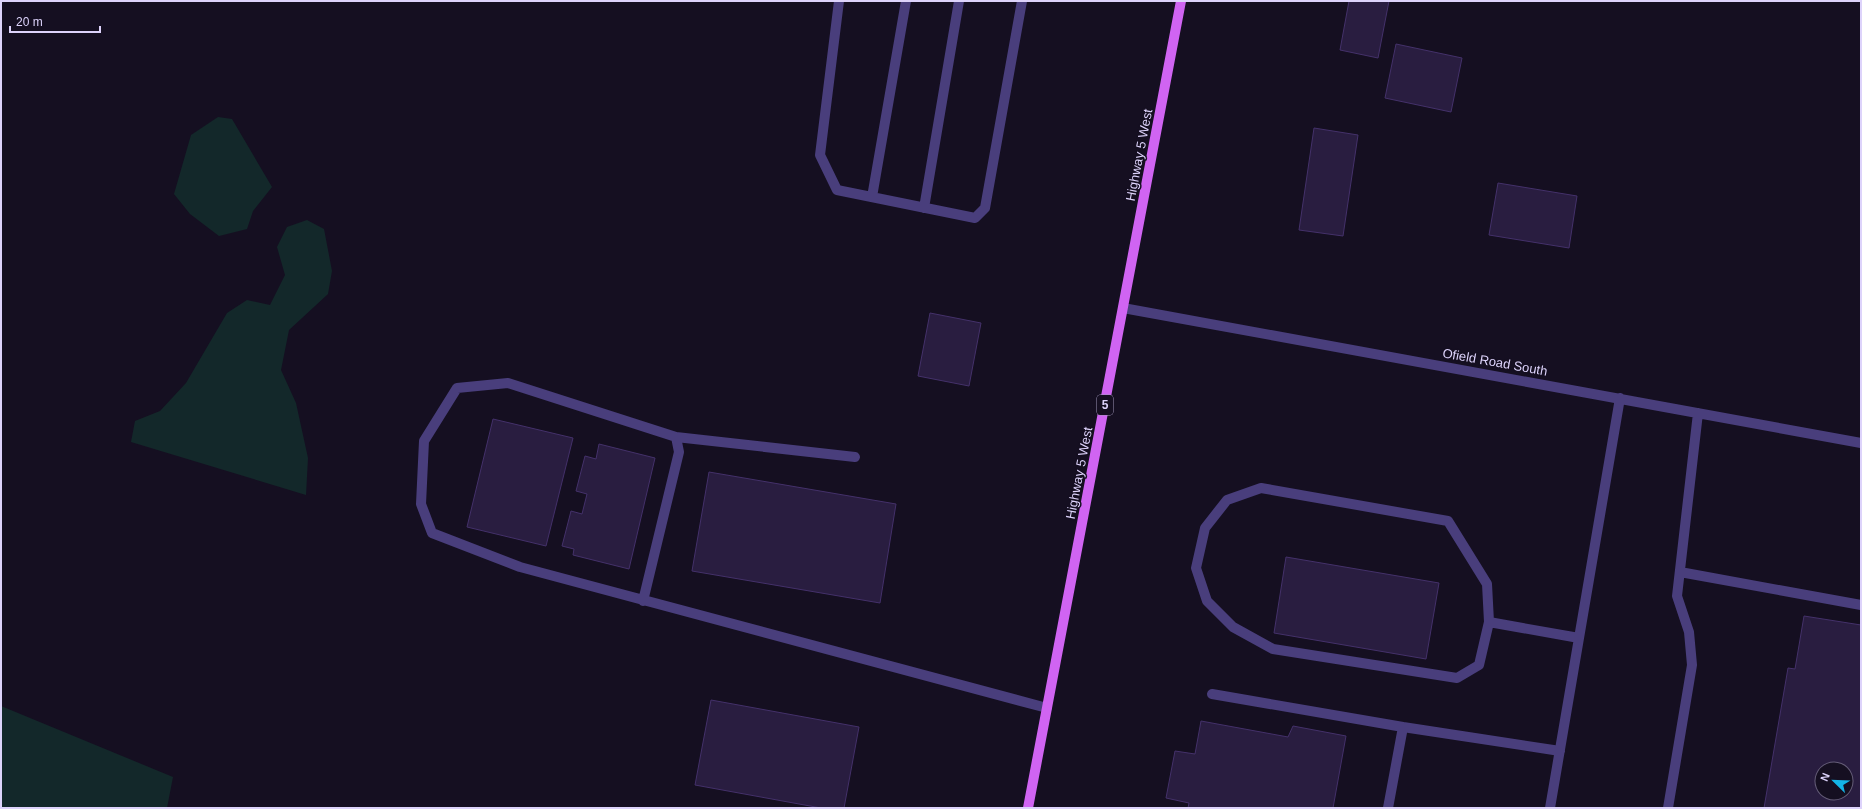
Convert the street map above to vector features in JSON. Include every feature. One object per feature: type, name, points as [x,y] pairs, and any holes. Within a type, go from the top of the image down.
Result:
[{"type":"main road","name":"Highway 5 West","points":[[1028,808],[1181,1]]},
{"type":"street","points":[[838,1],[820,155],[837,190],[975,218],[985,208],[1022,1]]},
{"type":"street","points":[[872,197],[906,1]]},
{"type":"street","points":[[924,208],[959,1]]},
{"type":"street","name":"Ofield Road South","points":[[1123,308],[1861,443]]},
{"type":"street","points":[[855,457],[676,437],[508,383],[457,388],[424,441],[421,504],[432,533],[520,567],[1047,708]]},
{"type":"street","points":[[1550,808],[1620,398]]},
{"type":"street","points":[[1668,808],[1692,665],[1690,632],[1677,596],[1698,413]]},
{"type":"street","points":[[643,601],[680,452],[676,437]]},
{"type":"street","points":[[1261,488],[1448,521],[1487,584],[1489,622],[1479,665],[1457,678],[1274,650],[1233,627],[1207,601],[1196,568],[1205,528],[1227,500],[1261,488]]},
{"type":"street","points":[[1680,572],[1861,606]]},
{"type":"street","points":[[1489,622],[1579,638]]},
{"type":"street","points":[[1212,694],[1403,728],[1560,751]]},
{"type":"street","points":[[1388,808],[1403,728]]},
{"type":"green space","points":[[218,117],[232,119],[272,187],[253,211],[247,229],[219,236],[190,214],[174,194],[191,135]]},
{"type":"green space","points":[[307,220],[324,229],[332,271],[328,294],[289,330],[281,370],[296,403],[308,458],[306,495],[131,442],[135,421],[160,411],[186,383],[227,313],[247,300],[270,305],[285,275],[277,247],[287,227]]},
{"type":"green space","points":[[1,706],[173,777],[167,808],[1,808]]},
{"type":"building","points":[[1349,1],[1389,1],[1378,58],[1340,50]]},
{"type":"building","points":[[1396,44],[1462,58],[1451,112],[1385,98]]},
{"type":"building","points":[[1314,128],[1358,135],[1343,236],[1299,230]]},
{"type":"building","points":[[1498,183],[1577,196],[1569,248],[1489,235]]},
{"type":"building","points":[[930,313],[981,323],[969,386],[918,376]]},
{"type":"building","points":[[493,419],[573,438],[546,546],[467,527]]},
{"type":"building","points":[[599,444],[655,458],[629,569],[573,555],[574,549],[562,546],[571,511],[582,514],[587,494],[576,491],[585,456],[596,459]]},
{"type":"building","points":[[709,472],[896,504],[880,603],[692,571]]},
{"type":"building","points":[[1286,557],[1439,583],[1426,659],[1274,633]]},
{"type":"building","points":[[1804,616],[1861,625],[1861,808],[1764,808],[1788,668],[1795,669]]},
{"type":"building","points":[[711,700],[859,727],[844,808],[821,808],[695,785]]},
{"type":"building","points":[[1201,721],[1288,737],[1293,726],[1346,736],[1333,808],[1188,808],[1189,803],[1166,798],[1175,751],[1195,754]]}]
